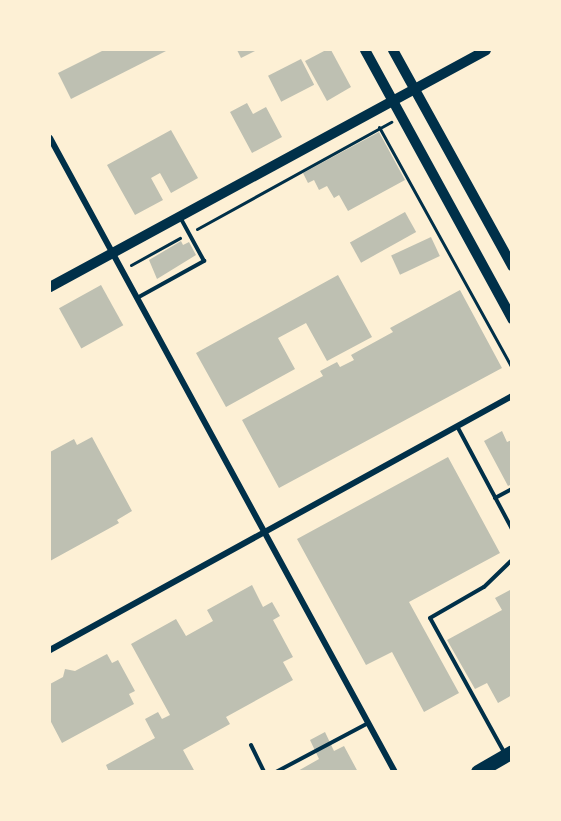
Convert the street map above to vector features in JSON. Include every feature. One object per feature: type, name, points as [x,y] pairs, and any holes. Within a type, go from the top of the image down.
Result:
[{"type":"main road","points":[[478,771],[509,753]]},
{"type":"street","points":[[364,50],[512,319]]},
{"type":"street","points":[[393,50],[512,266]]},
{"type":"street","points":[[50,287],[486,50]]},
{"type":"street","points":[[50,138],[395,771]]},
{"type":"street","points":[[50,650],[512,396]]},
{"type":"lane","points":[[136,298],[204,261],[180,217]]},
{"type":"lane","points":[[456,426],[512,529]]},
{"type":"lane","points":[[495,498],[512,489]]},
{"type":"lane","points":[[509,753],[430,618],[484,587],[512,560]]},
{"type":"lane","points":[[276,771],[369,723]]},
{"type":"lane","points":[[251,745],[264,771]]},
{"type":"path","points":[[370,112],[512,368]]},
{"type":"path","points":[[122,270],[401,116]]},
{"type":"building","points":[[104,50],[168,50],[71,99],[58,73]]},
{"type":"building","points":[[237,50],[257,50],[241,58]]},
{"type":"building","points":[[326,50],[331,50],[351,87],[327,101],[305,61]]},
{"type":"building","points":[[301,59],[314,85],[281,102],[268,76]]},
{"type":"building","points":[[247,103],[253,114],[266,107],[282,137],[252,153],[230,112]]},
{"type":"building","points":[[171,130],[198,178],[171,193],[160,173],[151,178],[163,200],[135,215],[107,165]]},
{"type":"building","points":[[379,132],[405,180],[348,211],[339,195],[334,198],[327,186],[319,190],[314,180],[308,183],[303,173]]},
{"type":"building","points":[[405,212],[416,232],[361,263],[350,243]]},
{"type":"building","points":[[431,237],[440,256],[400,275],[391,256]]},
{"type":"building","points":[[181,241],[183,245],[189,242],[196,255],[157,279],[149,260]]},
{"type":"building","points":[[338,275],[372,337],[327,361],[306,323],[278,338],[295,369],[226,407],[196,353]]},
{"type":"building","points":[[101,285],[123,325],[81,349],[59,308]]},
{"type":"building","points":[[460,290],[502,368],[279,488],[242,420],[323,376],[320,371],[337,362],[340,367],[354,360],[351,355],[393,332],[390,328]]},
{"type":"building","points":[[502,431],[507,442],[512,440],[512,484],[508,486],[484,441]]},
{"type":"building","points":[[92,437],[132,511],[117,520],[119,523],[50,561],[50,452],[74,439],[77,445]]},
{"type":"building","points":[[448,457],[500,553],[409,602],[459,693],[424,712],[392,652],[366,665],[297,539]]},
{"type":"building","points":[[252,585],[263,607],[272,602],[280,616],[273,620],[293,657],[283,662],[293,680],[226,717],[230,724],[183,750],[195,772],[109,772],[106,765],[155,738],[145,719],[158,712],[162,719],[170,715],[131,644],[176,619],[186,636],[213,621],[207,610]]},
{"type":"building","points":[[512,589],[512,695],[498,703],[487,683],[475,689],[447,640],[502,610],[495,598]]},
{"type":"building","points":[[107,654],[112,663],[118,660],[135,691],[129,694],[134,704],[62,743],[50,720],[50,684],[63,677],[65,669],[75,671]]},
{"type":"building","points":[[325,732],[334,751],[344,746],[358,772],[296,772],[319,759],[310,740]]}]
